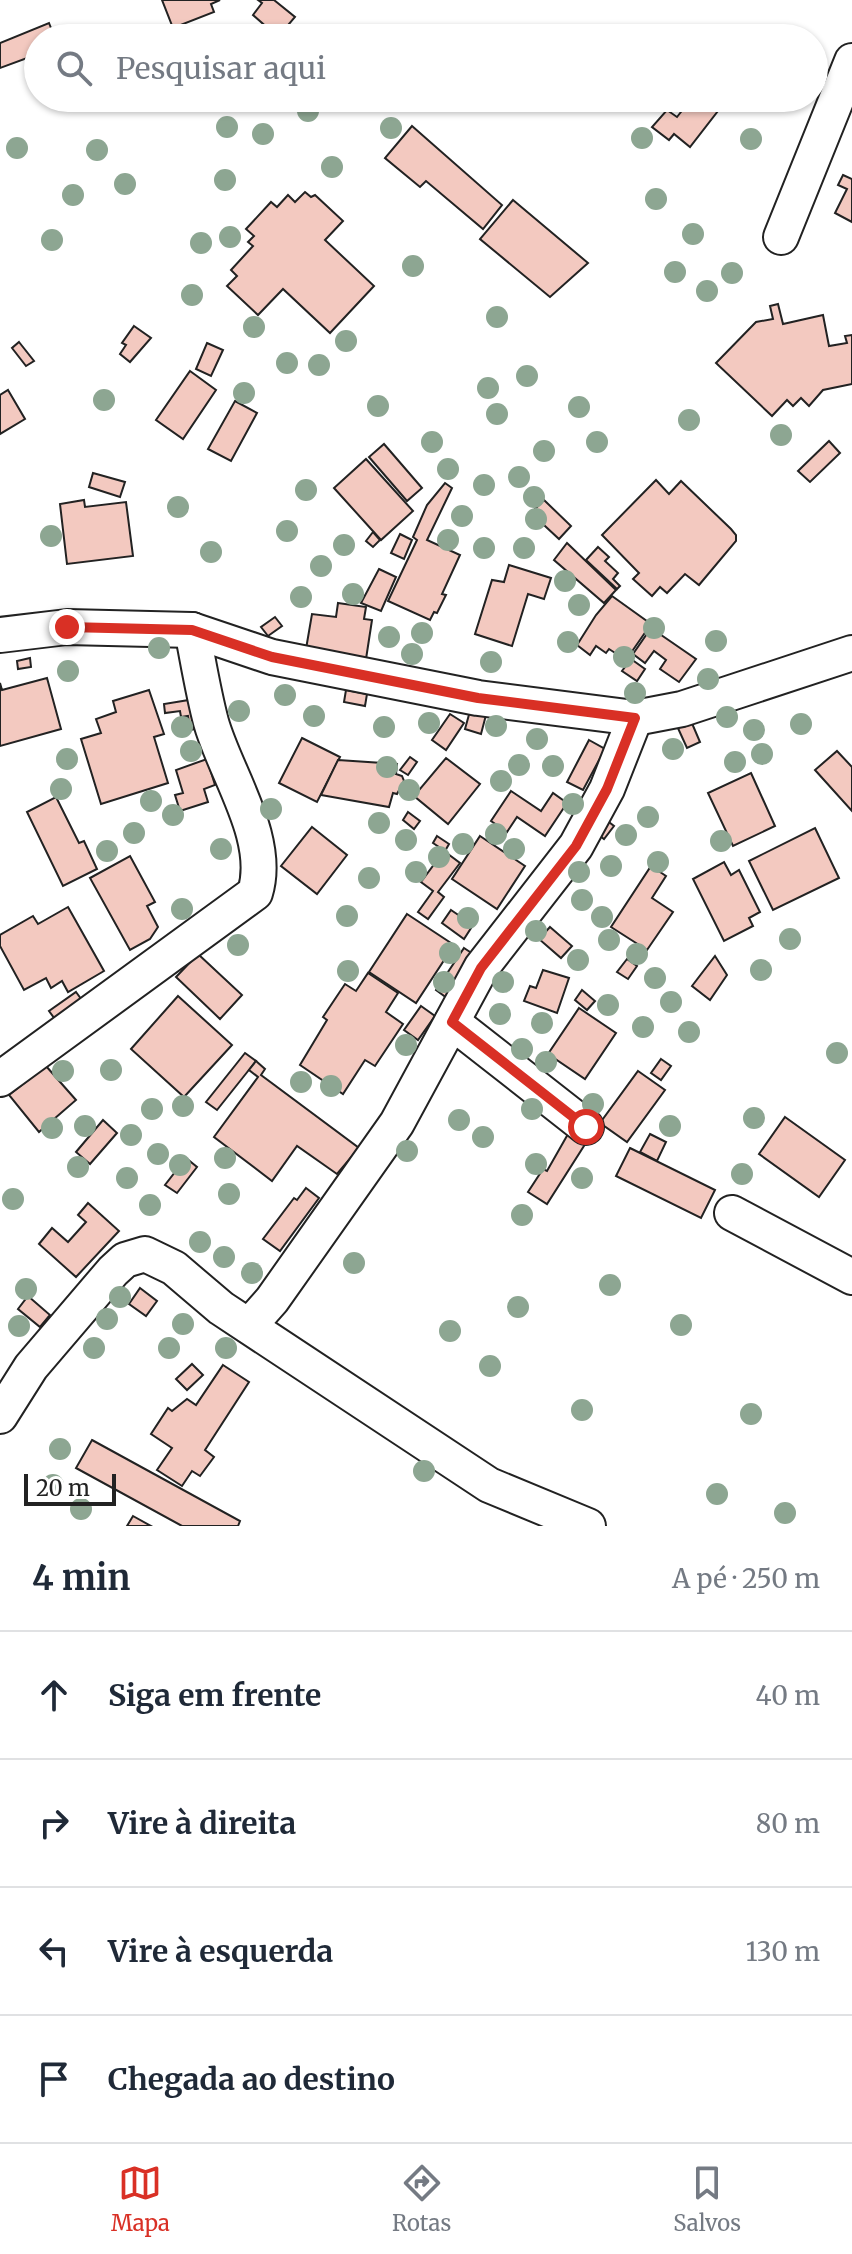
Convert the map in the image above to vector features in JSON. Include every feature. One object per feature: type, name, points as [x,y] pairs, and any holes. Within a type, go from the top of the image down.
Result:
[{"type":"street","points":[[781,237],[852,61]]},
{"type":"street","points":[[0,635],[67,627],[192,630],[272,657],[301,663],[478,698],[635,718],[682,709],[852,653]]},
{"type":"street","points":[[0,1079],[255,893],[259,881],[258,858],[242,795],[226,768],[210,721],[192,630]]},
{"type":"street","points":[[249,1326],[272,1300],[397,1123],[481,968],[576,846],[607,789],[635,718]]},
{"type":"street","points":[[452,1022],[586,1127]]},
{"type":"street","points":[[732,1213],[852,1277]]},
{"type":"street","points":[[0,1416],[31,1367],[125,1260],[145,1254],[174,1268],[221,1308],[489,1485],[588,1526]]},
{"type":"building","points":[[162,0],[220,0],[211,4],[214,12],[183,24],[171,24]]},
{"type":"building","points":[[258,0],[274,0],[295,17],[289,24],[263,24],[253,15],[262,3]]},
{"type":"building","points":[[24,33],[24,59],[0,68],[0,43]]},
{"type":"building","points":[[665,112],[677,117],[681,112],[717,112],[690,147],[674,134],[669,140],[652,127]]},
{"type":"building","points":[[412,126],[502,205],[483,229],[426,181],[420,187],[385,158]]},
{"type":"building","points":[[843,175],[852,179],[852,222],[835,213],[847,189],[838,185]]},
{"type":"building","points":[[305,192],[311,197],[315,195],[343,221],[325,240],[374,286],[330,333],[283,289],[258,315],[227,286],[237,276],[231,270],[253,246],[248,242],[254,236],[246,229],[271,202],[277,207],[288,195],[295,202]]},
{"type":"building","points":[[513,200],[588,263],[550,297],[480,239]]},
{"type":"building","points":[[778,304],[783,324],[823,315],[829,346],[847,343],[845,336],[852,335],[852,384],[823,390],[809,406],[801,398],[793,406],[787,400],[772,416],[716,363],[756,322],[773,319],[770,306]]},
{"type":"building","points":[[134,326],[151,338],[130,362],[120,354],[126,345],[122,343]]},
{"type":"building","points":[[19,342],[34,361],[26,366],[12,348]]},
{"type":"building","points":[[207,343],[223,350],[211,376],[196,369]]},
{"type":"building","points":[[190,371],[216,390],[183,439],[156,420]]},
{"type":"building","points":[[8,390],[25,419],[0,434],[0,395]]},
{"type":"building","points":[[235,401],[257,413],[231,461],[208,449]]},
{"type":"building","points":[[829,441],[840,453],[810,482],[798,471]]},
{"type":"building","points":[[384,444],[422,488],[407,501],[369,457]]},
{"type":"building","points":[[366,459],[413,511],[381,540],[334,488]]},
{"type":"building","points":[[93,473],[125,482],[120,497],[89,487]]},
{"type":"building","points":[[656,480],[669,494],[681,481],[731,529],[736,541],[699,585],[685,574],[667,593],[660,587],[652,596],[633,579],[639,573],[602,535]]},
{"type":"building","points":[[445,483],[452,488],[427,540],[460,555],[442,594],[446,595],[430,620],[388,601],[417,540],[413,537],[427,505]]},
{"type":"building","points":[[84,500],[85,507],[126,502],[133,556],[67,564],[60,504]]},
{"type":"building","points":[[544,500],[571,526],[559,539],[531,513]]},
{"type":"building","points":[[373,532],[380,540],[373,547],[366,541]]},
{"type":"building","points":[[400,534],[412,540],[404,559],[391,553]]},
{"type":"building","points":[[567,543],[616,590],[604,603],[554,560]]},
{"type":"building","points":[[598,547],[609,557],[605,561],[618,573],[613,579],[620,586],[617,589],[586,560]]},
{"type":"building","points":[[509,565],[551,578],[544,599],[528,594],[512,646],[475,634],[492,580],[504,582]]},
{"type":"building","points":[[379,569],[396,577],[381,611],[361,603]]},
{"type":"building","points":[[612,596],[651,624],[626,660],[609,649],[606,653],[596,646],[590,655],[577,645]]},
{"type":"building","points":[[338,603],[366,607],[364,619],[372,620],[366,659],[306,649],[312,614],[336,617]]},
{"type":"building","points":[[275,617],[282,626],[268,636],[261,627]]},
{"type":"building","points":[[651,628],[696,659],[679,682],[660,669],[666,660],[654,651],[645,663],[633,654]]},
{"type":"building","points":[[30,658],[31,667],[18,669],[17,661]]},
{"type":"building","points":[[631,659],[645,669],[637,681],[622,671]]},
{"type":"building","points":[[47,678],[61,729],[0,746],[0,683],[2,690]]},
{"type":"building","points":[[149,690],[164,734],[154,737],[168,783],[101,804],[81,739],[101,733],[96,719],[116,712],[113,701]]},
{"type":"building","points":[[346,690],[367,694],[365,706],[344,702]]},
{"type":"building","points":[[195,699],[200,728],[190,730],[188,716],[181,717],[180,711],[165,713],[164,704]]},
{"type":"building","points":[[470,711],[486,715],[481,734],[465,729]]},
{"type":"building","points":[[450,714],[464,723],[446,750],[432,740]]},
{"type":"building","points":[[691,721],[700,742],[687,748],[677,726]]},
{"type":"building","points":[[302,738],[340,757],[317,802],[279,783]]},
{"type":"building","points":[[589,740],[605,749],[583,790],[567,782]]},
{"type":"building","points":[[837,751],[852,767],[852,811],[815,770]]},
{"type":"building","points":[[410,757],[417,762],[408,775],[400,770]]},
{"type":"building","points":[[446,758],[480,784],[448,824],[414,796]]},
{"type":"building","points":[[207,759],[215,785],[204,789],[208,802],[180,811],[175,795],[183,793],[176,770]]},
{"type":"building","points":[[338,760],[397,764],[396,774],[402,776],[404,781],[397,794],[393,793],[389,807],[321,795]]},
{"type":"building","points":[[751,773],[775,826],[733,846],[708,793]]},
{"type":"building","points":[[511,791],[541,811],[553,793],[567,803],[545,836],[517,817],[507,832],[491,821]]},
{"type":"building","points":[[56,797],[79,843],[84,841],[97,869],[63,886],[27,812]]},
{"type":"building","points":[[408,812],[420,821],[414,829],[403,820]]},
{"type":"building","points":[[601,816],[614,826],[604,839],[591,829]]},
{"type":"building","points":[[312,827],[347,855],[317,894],[281,866]]},
{"type":"building","points":[[815,828],[839,878],[773,910],[749,861]]},
{"type":"building","points":[[437,836],[449,844],[445,851],[433,843]]},
{"type":"building","points":[[480,836],[525,866],[497,909],[452,879]]},
{"type":"building","points":[[444,851],[460,863],[438,892],[444,897],[428,919],[418,912],[433,891],[421,882]]},
{"type":"building","points":[[130,856],[155,902],[147,906],[158,927],[150,939],[130,950],[90,878]]},
{"type":"building","points":[[724,862],[731,875],[739,870],[760,912],[749,918],[753,926],[724,941],[693,879]]},
{"type":"building","points":[[651,866],[666,876],[652,898],[673,912],[647,950],[611,927]]},
{"type":"building","points":[[68,907],[104,971],[68,992],[62,981],[51,988],[46,978],[24,990],[0,946],[0,935],[33,916],[38,924]]},
{"type":"building","points":[[451,910],[473,925],[464,939],[442,923]]},
{"type":"building","points":[[407,914],[454,945],[416,1003],[369,972]]},
{"type":"building","points":[[550,927],[572,946],[561,958],[539,939]]},
{"type":"building","points":[[464,948],[476,956],[447,998],[436,990]]},
{"type":"building","points":[[198,954],[242,995],[220,1019],[176,977]]},
{"type":"building","points":[[715,956],[727,975],[710,1000],[692,986]]},
{"type":"building","points":[[627,959],[637,966],[628,979],[617,972]]},
{"type":"building","points":[[543,970],[569,978],[557,1013],[524,1001],[530,986],[536,988]]},
{"type":"building","points":[[368,973],[398,993],[386,1012],[403,1024],[375,1066],[365,1060],[343,1094],[300,1065],[327,1020],[323,1017],[345,984],[356,991]]},
{"type":"building","points":[[582,990],[595,1001],[587,1010],[575,1000]]},
{"type":"building","points":[[76,992],[87,1007],[60,1026],[49,1011]]},
{"type":"building","points":[[178,996],[232,1045],[184,1097],[131,1049]]},
{"type":"building","points":[[421,1006],[435,1016],[418,1040],[404,1030]]},
{"type":"building","points":[[579,1008],[616,1033],[585,1079],[548,1054]]},
{"type":"building","points":[[245,1053],[256,1061],[217,1110],[206,1102]]},
{"type":"building","points":[[661,1059],[671,1066],[661,1080],[651,1073]]},
{"type":"building","points":[[256,1061],[265,1069],[261,1075],[359,1148],[337,1174],[297,1146],[272,1181],[214,1137],[258,1077],[249,1070]]},
{"type":"building","points":[[46,1066],[76,1100],[39,1132],[9,1095]]},
{"type":"building","points":[[638,1071],[665,1090],[627,1142],[600,1123]]},
{"type":"building","points":[[785,1117],[845,1160],[819,1197],[759,1154]]},
{"type":"building","points":[[103,1120],[117,1133],[90,1164],[76,1152]]},
{"type":"building","points":[[572,1127],[589,1138],[547,1204],[528,1192],[543,1169],[547,1171]]},
{"type":"building","points":[[650,1134],[666,1142],[657,1161],[640,1152]]},
{"type":"building","points":[[630,1148],[715,1190],[701,1218],[616,1176]]},
{"type":"building","points":[[186,1158],[197,1167],[177,1193],[165,1185]]},
{"type":"building","points":[[306,1188],[319,1198],[280,1251],[263,1239],[294,1198],[297,1200]]},
{"type":"building","points":[[88,1203],[119,1231],[76,1277],[39,1244],[52,1228],[68,1242],[86,1222],[78,1215]]},
{"type":"building","points":[[140,1288],[157,1301],[146,1316],[129,1304]]},
{"type":"building","points":[[28,1296],[50,1315],[40,1327],[18,1309]]},
{"type":"building","points":[[192,1364],[203,1375],[187,1390],[176,1379]]},
{"type":"building","points":[[223,1365],[249,1382],[205,1450],[214,1457],[200,1476],[192,1471],[182,1486],[157,1470],[172,1448],[151,1434],[168,1408],[172,1411],[187,1399],[196,1405]]},
{"type":"building","points":[[92,1440],[240,1521],[238,1526],[182,1526],[76,1468]]},
{"type":"building","points":[[133,1516],[151,1526],[127,1526]]},
{"type":"route","points":[[67,627],[192,630],[272,657],[478,698],[635,718],[607,789],[576,846],[481,968],[452,1022],[586,1127]]}]
